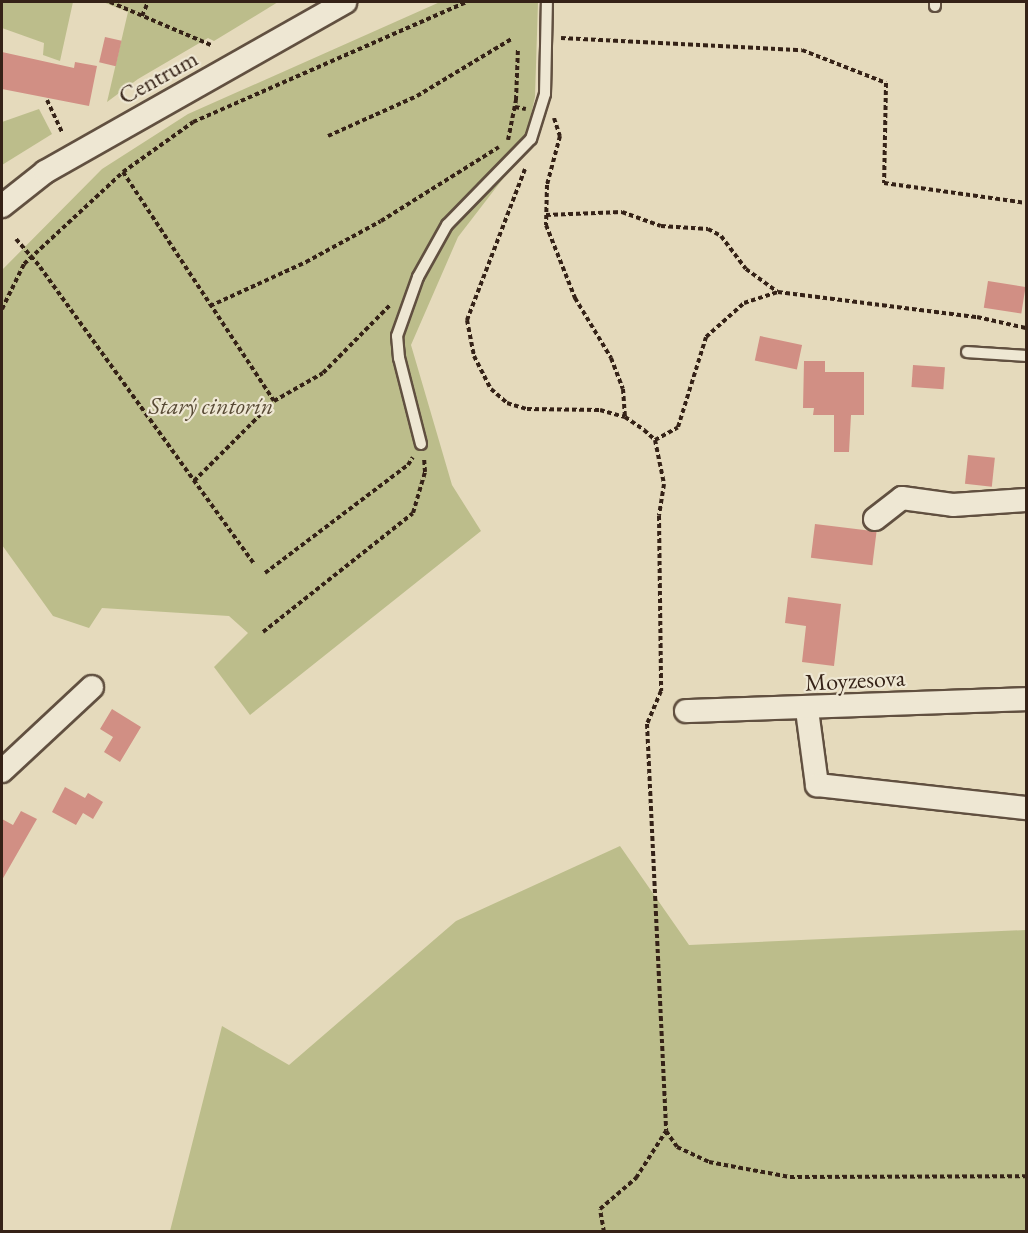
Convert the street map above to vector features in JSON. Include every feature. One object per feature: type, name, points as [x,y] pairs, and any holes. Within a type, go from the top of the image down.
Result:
[{"type":"street","name":"Centrum","points":[[2,206],[45,172],[345,2]]},
{"type":"street","points":[[875,519],[902,498],[953,505],[1026,500]]},
{"type":"street","points":[[2,771],[92,687]]},
{"type":"street","name":"Moyzesova","points":[[686,711],[807,710],[1026,699]]},
{"type":"street","points":[[807,710],[818,785],[1026,808]]},
{"type":"lane","points":[[421,444],[399,358],[397,336],[418,277],[447,225],[531,140],[542,106],[549,38],[547,2]]},
{"type":"lane","points":[[967,352],[1026,356]]},
{"type":"path","points":[[110,2],[212,45]]},
{"type":"path","points":[[142,16],[148,2]]},
{"type":"path","points":[[2,309],[24,264],[123,172],[193,122],[467,2]]},
{"type":"path","points":[[328,136],[417,96],[513,38]]},
{"type":"path","points":[[549,38],[802,50],[886,83],[884,183],[1026,203]]},
{"type":"path","points":[[502,168],[516,100],[518,48]]},
{"type":"path","points":[[47,100],[62,132]]},
{"type":"path","points":[[542,106],[558,122],[560,136],[547,185],[546,225],[575,298],[594,335],[611,358],[623,389],[625,417]]},
{"type":"path","points":[[531,140],[522,179],[482,273],[467,320],[474,356],[491,389],[507,403],[527,409],[570,407],[625,417],[655,440],[664,484],[659,516],[661,691],[647,724],[666,1131],[677,1147],[709,1162],[790,1177],[1026,1176]]},
{"type":"path","points":[[210,306],[306,262],[381,221],[507,142]]},
{"type":"path","points":[[123,172],[274,401]]},
{"type":"path","points":[[546,215],[622,212],[661,226],[708,229],[721,236],[746,269],[778,292]]},
{"type":"path","points":[[16,239],[32,257],[254,564]]},
{"type":"path","points":[[194,481],[274,401],[323,373],[418,277]]},
{"type":"path","points":[[655,440],[678,427],[706,337],[744,303],[778,292],[977,317],[1026,328]]},
{"type":"path","points":[[265,573],[408,465],[421,444]]},
{"type":"path","points":[[263,632],[412,513],[426,472],[421,444]]},
{"type":"path","points":[[604,1232],[600,1209],[636,1178],[666,1131]]},
{"type":"green space","points":[[2,2],[73,2],[60,61],[43,55],[44,43],[2,28]]},
{"type":"green space","points":[[103,2],[278,2],[214,41],[208,38],[138,79],[107,102],[128,12]]},
{"type":"green space","name":"Starý cintorín","points":[[440,2],[538,2],[535,97],[522,154],[458,237],[411,345],[452,485],[481,531],[250,715],[214,667],[248,633],[229,616],[102,608],[89,628],[53,616],[2,545],[2,270],[102,169],[188,114]]},
{"type":"green space","points":[[39,109],[52,134],[2,165],[2,122]]},
{"type":"green space","points":[[620,846],[689,945],[1026,930],[1026,1231],[170,1231],[222,1026],[289,1065],[456,921]]},
{"type":"building","points":[[105,37],[122,41],[116,66],[99,62]]},
{"type":"building","points":[[2,52],[74,68],[75,62],[97,66],[89,106],[2,89]]},
{"type":"building","points":[[988,281],[1026,287],[1021,314],[984,308]]},
{"type":"building","points":[[760,336],[802,345],[797,369],[755,360]]},
{"type":"building","points":[[804,361],[825,361],[825,372],[864,372],[864,415],[851,415],[849,452],[834,452],[834,415],[813,415],[814,408],[803,408]]},
{"type":"building","points":[[913,365],[945,367],[943,389],[911,387]]},
{"type":"building","points":[[968,455],[995,458],[992,487],[965,484]]},
{"type":"building","points":[[815,524],[877,532],[872,565],[811,558]]},
{"type":"building","points":[[788,597],[841,604],[834,666],[802,662],[806,626],[785,623]]},
{"type":"building","points":[[112,709],[141,727],[120,762],[104,752],[113,737],[100,729]]},
{"type":"building","points":[[65,787],[85,798],[88,793],[103,802],[93,819],[83,813],[76,825],[52,812]]},
{"type":"building","points":[[21,811],[37,819],[2,880],[2,819],[13,825]]}]
